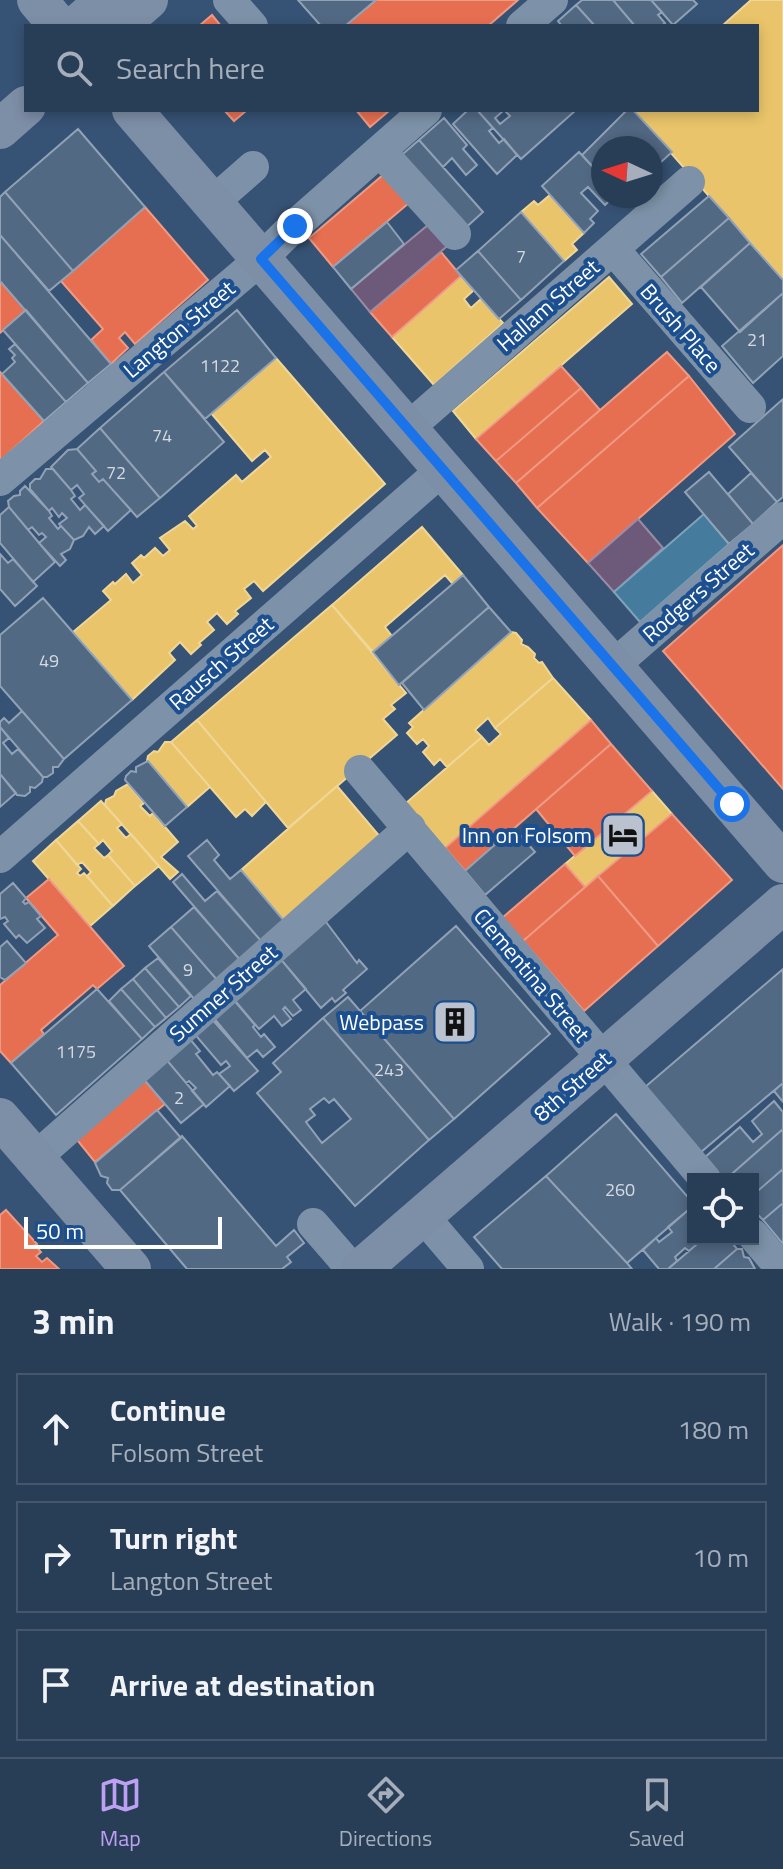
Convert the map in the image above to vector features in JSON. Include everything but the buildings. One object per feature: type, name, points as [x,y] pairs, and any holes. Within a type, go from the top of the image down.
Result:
[{"type":"main road","points":[[37,0],[57,24]]},
{"type":"main road","points":[[78,24],[106,0]]},
{"type":"main road","points":[[120,24],[148,0]]},
{"type":"main road","points":[[0,129],[24,108]]},
{"type":"main road","points":[[134,112],[783,863]]},
{"type":"main road","name":"8th Street","points":[[361,1269],[783,904]]},
{"type":"main road","points":[[0,1118],[131,1269]]},
{"type":"street","points":[[229,0],[250,24]]},
{"type":"street","points":[[524,24],[552,0]]},
{"type":"street","name":"Langton Street","points":[[0,480],[261,259],[424,112]]},
{"type":"street","points":[[380,151],[455,234]]},
{"type":"street","points":[[212,203],[253,167]]},
{"type":"street","name":"Hallam Street","points":[[407,429],[689,182]]},
{"type":"street","name":"Brush Place","points":[[613,249],[750,407]]},
{"type":"street","name":"Rausch Street","points":[[0,857],[442,470]]},
{"type":"street","name":"Rodgers Street","points":[[613,666],[783,518]]},
{"type":"street","name":"Clementina Street","points":[[360,771],[410,828],[436,882],[493,906],[602,1060],[700,1173]]},
{"type":"street","name":"Sumner Street","points":[[35,1158],[410,828]]},
{"type":"street","points":[[422,1215],[468,1269]]},
{"type":"street","points":[[313,1224],[352,1269]]},
{"type":"street","points":[[759,1242],[782,1269]]},
{"type":"place","name":"Inn on Folsom","points":[[623,835]]},
{"type":"place","name":"Webpass","points":[[455,1022]]},
{"type":"route","points":[[295,226],[261,259],[732,804]]}]
